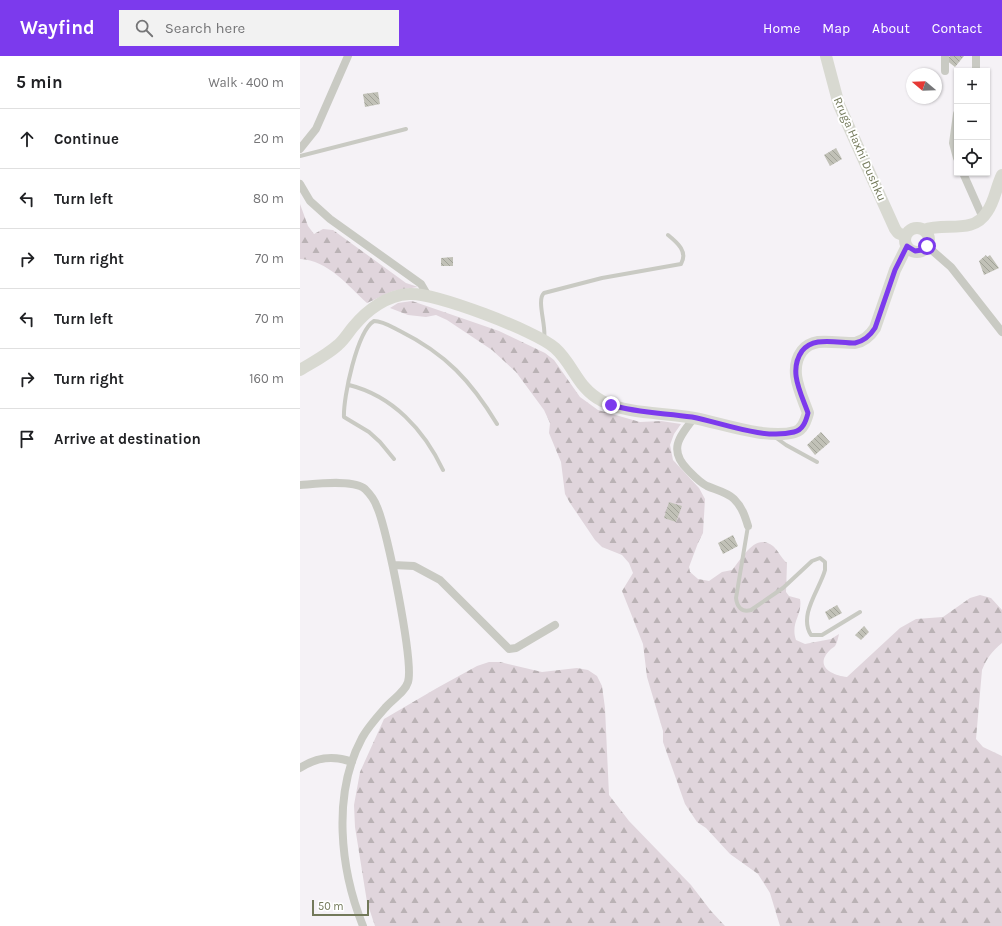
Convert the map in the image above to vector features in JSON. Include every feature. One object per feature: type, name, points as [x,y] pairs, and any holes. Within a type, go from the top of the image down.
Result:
[{"type":"street","points":[[300,149],[316,129],[348,56]]},
{"type":"street","name":"Rruga Haxhi Dushku","points":[[826,56],[839,105],[895,228],[906,241]]},
{"type":"street","points":[[945,56],[945,71]]},
{"type":"street","points":[[976,56],[976,68]]},
{"type":"street","points":[[954,136],[954,147]]},
{"type":"street","points":[[300,370],[339,344],[370,310],[400,295],[417,294],[465,308],[544,340],[564,357],[583,387],[601,400],[621,408],[694,418],[735,428],[770,433],[796,432],[801,428],[808,413],[795,370],[797,357],[804,348],[819,342],[861,342],[871,334],[875,328],[906,241],[913,228],[924,230],[932,227],[969,226],[983,218],[990,207],[1002,175]]},
{"type":"street","points":[[964,176],[983,218]]},
{"type":"street","points":[[300,184],[310,201],[330,219],[421,284],[428,296]]},
{"type":"street","points":[[906,241],[915,251],[922,250],[927,246],[928,239],[924,230]]},
{"type":"street","points":[[927,246],[951,267],[1002,332]]},
{"type":"street","points":[[694,418],[682,433],[677,443],[677,452],[680,462],[706,485],[733,498],[745,515],[748,526]]},
{"type":"street","points":[[300,485],[357,484],[365,490],[377,506],[386,533],[393,565],[405,642],[409,673],[408,682],[404,689],[387,706],[362,738],[352,762],[342,810],[342,823],[352,899],[363,926]]},
{"type":"street","points":[[393,565],[414,566],[440,580],[509,649],[516,648],[555,625]]},
{"type":"street","points":[[300,768],[313,760],[327,758],[341,758],[352,762]]},
{"type":"lane","points":[[300,156],[406,129]]},
{"type":"lane","points":[[544,340],[546,332],[540,299],[544,293],[602,278],[681,264],[684,256],[683,250],[668,235]]},
{"type":"lane","points":[[394,459],[380,442],[369,432],[344,417],[355,356],[364,333],[371,323],[378,321],[411,336],[432,350],[468,381],[480,396],[497,424]]},
{"type":"lane","points":[[354,326],[364,333]]},
{"type":"lane","points":[[349,385],[363,388],[378,395],[407,417],[430,445],[443,470]]},
{"type":"lane","points":[[770,433],[786,445],[817,462]]},
{"type":"lane","points":[[748,526],[736,598],[736,604],[740,609],[747,611],[751,610],[783,588],[812,561],[820,558],[825,562],[826,570],[806,622],[811,635],[822,636],[860,612]]},
{"type":"green space","points":[[300,204],[308,226],[314,234],[323,229],[333,230],[406,283],[418,287],[393,291],[367,303],[337,275],[328,269],[310,260],[300,259]]},
{"type":"green space","points":[[412,301],[499,331],[545,353],[554,360],[580,397],[598,410],[640,422],[661,421],[681,424],[674,434],[670,445],[673,460],[699,488],[705,499],[703,533],[689,567],[690,572],[698,579],[709,581],[722,572],[732,570],[750,549],[760,542],[773,546],[787,563],[786,592],[789,596],[800,599],[800,610],[795,623],[796,640],[805,644],[831,639],[839,634],[836,645],[825,656],[824,665],[830,672],[847,677],[900,628],[916,619],[943,617],[970,598],[980,595],[991,598],[1002,610],[1002,643],[990,655],[982,670],[976,739],[983,747],[1002,756],[1002,926],[780,926],[770,893],[758,874],[730,854],[706,828],[697,822],[685,804],[663,742],[663,731],[647,677],[643,644],[622,591],[633,573],[629,563],[622,555],[602,547],[595,540],[565,494],[561,462],[549,433],[550,423],[544,410],[516,372],[492,350],[447,320],[436,315],[426,317],[408,315],[390,308],[398,303]]},
{"type":"green space","points":[[489,662],[500,662],[542,672],[577,668],[588,670],[597,676],[602,686],[605,708],[609,795],[629,821],[691,885],[711,911],[725,926],[375,926],[367,902],[355,827],[354,805],[360,772],[384,719],[477,666]]},
{"type":"building","points":[[950,56],[964,56],[955,67],[946,60]]},
{"type":"building","points":[[378,92],[380,104],[365,107],[363,94]]},
{"type":"building","points":[[836,148],[842,159],[830,166],[824,155]]},
{"type":"building","points":[[986,255],[987,257],[990,255],[999,268],[984,275],[979,261]]},
{"type":"building","points":[[453,257],[453,266],[441,266],[441,258]]},
{"type":"building","points":[[821,432],[830,442],[815,455],[807,445]]},
{"type":"building","points":[[669,502],[682,506],[676,522],[664,518]]},
{"type":"building","points":[[733,535],[738,546],[723,554],[718,543]]},
{"type":"building","points":[[837,605],[842,613],[829,620],[825,612]]},
{"type":"building","points":[[864,626],[869,632],[861,640],[855,635]]},
{"type":"route","points":[[611,405],[632,410],[694,418],[758,432],[796,432],[801,428],[808,413],[796,378],[795,363],[797,357],[804,348],[812,343],[855,343],[861,342],[871,334],[875,328],[895,270],[907,246],[909,249],[918,251],[927,246]]}]
